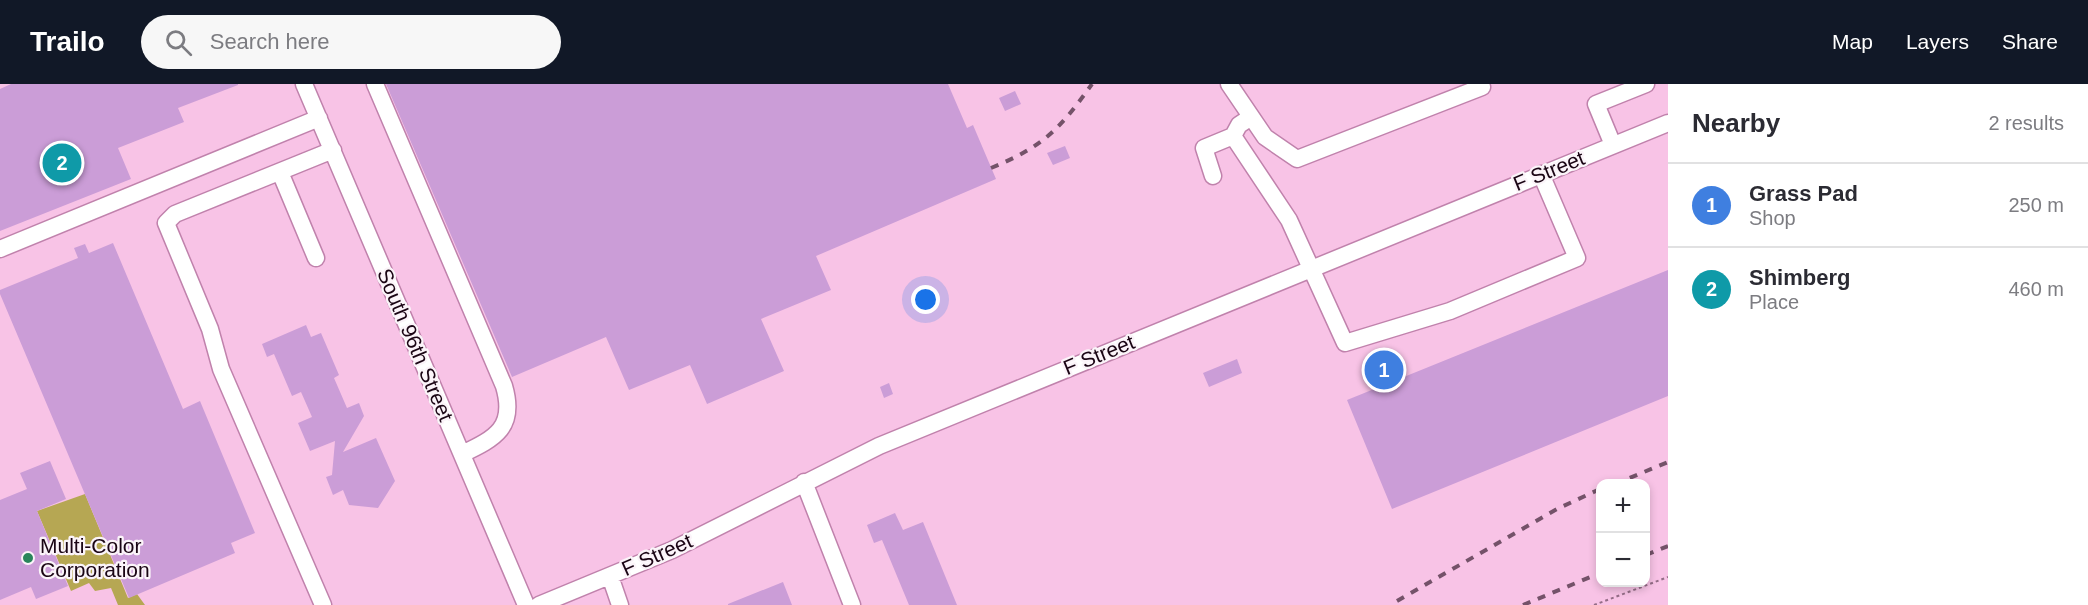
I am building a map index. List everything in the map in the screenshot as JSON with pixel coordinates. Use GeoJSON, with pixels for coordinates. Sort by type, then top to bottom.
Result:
{"type":"FeatureCollection","features":[{"type":"Feature","properties":{"kind":"street","name":"South 96th Street"},"geometry":{"type":"LineString","coordinates":[[304,84],[526,605]]}},
{"type":"Feature","properties":{"kind":"street"},"geometry":{"type":"LineString","coordinates":[[375,84],[504,387],[510,406],[505,424],[484,444],[462,454]]}},
{"type":"Feature","properties":{"kind":"street"},"geometry":{"type":"LineString","coordinates":[[1229,84],[1265,137],[1297,159],[1482,87],[1481,84]]}},
{"type":"Feature","properties":{"kind":"street"},"geometry":{"type":"LineString","coordinates":[[1613,145],[1596,104],[1646,84]]}},
{"type":"Feature","properties":{"kind":"street"},"geometry":{"type":"LineString","coordinates":[[1213,176],[1204,148],[1233,136],[1239,124],[1251,117]]}},
{"type":"Feature","properties":{"kind":"street"},"geometry":{"type":"LineString","coordinates":[[0,249],[319,118]]}},
{"type":"Feature","properties":{"kind":"street","name":"F Street"},"geometry":{"type":"LineString","coordinates":[[539,605],[716,529],[804,482],[960,412],[1668,123]]}},
{"type":"Feature","properties":{"kind":"street"},"geometry":{"type":"LineString","coordinates":[[1233,136],[1289,220],[1309,269],[1345,343],[1450,311],[1577,258],[1541,174]]}},
{"type":"Feature","properties":{"kind":"street"},"geometry":{"type":"LineString","coordinates":[[323,605],[221,369],[210,329],[166,223],[175,214],[333,150]]}},
{"type":"Feature","properties":{"kind":"street"},"geometry":{"type":"LineString","coordinates":[[280,172],[316,258]]}},
{"type":"Feature","properties":{"kind":"street"},"geometry":{"type":"LineString","coordinates":[[804,482],[852,605]]}},
{"type":"Feature","properties":{"kind":"street"},"geometry":{"type":"LineString","coordinates":[[610,576],[620,605]]}},
{"type":"Feature","properties":{"kind":"path"},"geometry":{"type":"LineString","coordinates":[[1594,605],[1668,577]]}},
{"type":"Feature","properties":{"kind":"shaded area"},"geometry":{"type":"Polygon","coordinates":[[[85,494],[128,598],[137,594],[145,605],[118,605],[111,588],[95,591],[89,583],[71,591],[37,511],[85,494]]]}},
{"type":"Feature","properties":{"kind":"building"},"geometry":{"type":"Polygon","coordinates":[[[11,84],[238,85],[178,108],[184,122],[118,148],[131,179],[0,231],[0,89],[11,84]]]}},
{"type":"Feature","properties":{"kind":"building"},"geometry":{"type":"Polygon","coordinates":[[[386,84],[948,84],[967,128],[973,125],[996,179],[816,256],[831,290],[761,319],[784,371],[707,404],[690,365],[629,390],[606,337],[512,377],[386,84]]]}},
{"type":"Feature","properties":{"kind":"building"},"geometry":{"type":"Polygon","coordinates":[[[1015,91],[1021,104],[1005,111],[999,98],[1015,91]]]}},
{"type":"Feature","properties":{"kind":"building"},"geometry":{"type":"Polygon","coordinates":[[[1065,146],[1070,158],[1053,165],[1047,153],[1065,146]]]}},
{"type":"Feature","properties":{"kind":"building"},"geometry":{"type":"Polygon","coordinates":[[[113,243],[183,409],[200,401],[255,533],[231,543],[235,553],[129,598],[0,294],[0,290],[78,258],[74,248],[85,244],[89,253],[113,243]]]}},
{"type":"Feature","properties":{"kind":"building"},"geometry":{"type":"Polygon","coordinates":[[[1668,270],[1668,396],[1392,509],[1347,400],[1668,270]]]}},
{"type":"Feature","properties":{"kind":"building"},"geometry":{"type":"Polygon","coordinates":[[[306,325],[311,337],[321,333],[339,375],[334,378],[347,408],[359,403],[364,416],[343,452],[376,438],[395,481],[378,508],[349,505],[343,490],[333,495],[326,477],[332,475],[335,441],[310,451],[298,423],[312,417],[301,392],[292,396],[274,354],[267,357],[262,344],[306,325]]]}},
{"type":"Feature","properties":{"kind":"building"},"geometry":{"type":"Polygon","coordinates":[[[1237,359],[1242,373],[1209,387],[1203,373],[1237,359]]]}},
{"type":"Feature","properties":{"kind":"building"},"geometry":{"type":"Polygon","coordinates":[[[889,383],[893,394],[884,398],[880,387],[889,383]]]}},
{"type":"Feature","properties":{"kind":"building","name":"Multi-Color Corporation"},"geometry":{"type":"Polygon","coordinates":[[[50,461],[66,499],[37,511],[68,586],[36,599],[31,587],[0,600],[0,500],[27,489],[20,473],[50,461]]]}},
{"type":"Feature","properties":{"kind":"building"},"geometry":{"type":"Polygon","coordinates":[[[895,513],[903,530],[923,522],[957,605],[909,605],[882,540],[874,543],[867,525],[895,513]]]}},
{"type":"Feature","properties":{"kind":"building"},"geometry":{"type":"Polygon","coordinates":[[[783,582],[792,605],[728,605],[728,604],[783,582]]]}},
{"type":"Feature","properties":{"kind":"railway"},"geometry":{"type":"LineString","coordinates":[[991,168],[1024,152],[1049,135],[1060,125],[1092,84]]}},
{"type":"Feature","properties":{"kind":"railway"},"geometry":{"type":"LineString","coordinates":[[1627,479],[1668,462]]}},
{"type":"Feature","properties":{"kind":"railway"},"geometry":{"type":"LineString","coordinates":[[1397,601],[1557,509],[1596,491]]}},
{"type":"Feature","properties":{"kind":"railway"},"geometry":{"type":"LineString","coordinates":[[1650,553],[1668,546]]}},
{"type":"Feature","properties":{"kind":"railway"},"geometry":{"type":"LineString","coordinates":[[1523,605],[1596,575]]}},
{"type":"Feature","properties":{"kind":"place","name":"Shimberg"},"geometry":{"type":"Point","coordinates":[62,163]}},
{"type":"Feature","properties":{"kind":"place","name":"Grass Pad"},"geometry":{"type":"Point","coordinates":[1384,370]}},
{"type":"Feature","properties":{"kind":"place","name":"Multi-Color Corporation"},"geometry":{"type":"Point","coordinates":[28,558]}}]}
